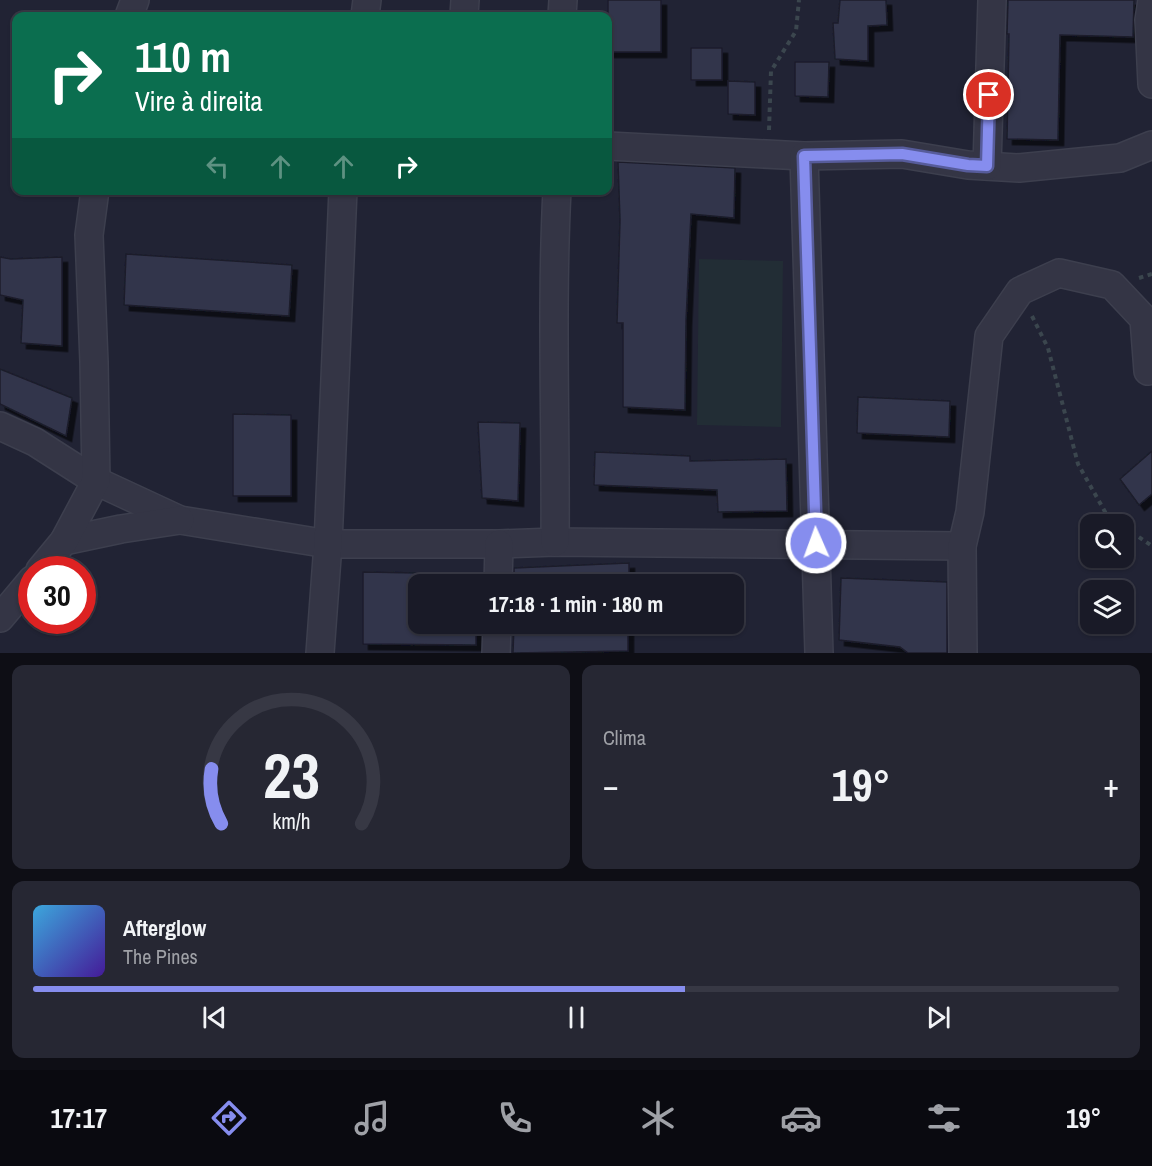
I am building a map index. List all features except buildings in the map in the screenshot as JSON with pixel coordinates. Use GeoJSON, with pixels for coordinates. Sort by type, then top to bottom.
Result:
{"type":"FeatureCollection","features":[{"type":"Feature","properties":{"kind":"street"},"geometry":{"type":"LineString","coordinates":[[987,166],[992,0]]}},
{"type":"Feature","properties":{"kind":"street"},"geometry":{"type":"LineString","coordinates":[[1152,0],[1149,20],[1152,84]]}},
{"type":"Feature","properties":{"kind":"street"},"geometry":{"type":"LineString","coordinates":[[612,146],[804,156],[902,154],[968,165],[1019,168],[1120,158],[1152,145]]}},
{"type":"Feature","properties":{"kind":"street"},"geometry":{"type":"LineString","coordinates":[[804,156],[819,653]]}},
{"type":"Feature","properties":{"kind":"street"},"geometry":{"type":"LineString","coordinates":[[52,556],[64,541],[96,481],[89,235],[94,195]]}},
{"type":"Feature","properties":{"kind":"street"},"geometry":{"type":"LineString","coordinates":[[320,653],[328,544],[343,195]]}},
{"type":"Feature","properties":{"kind":"street"},"geometry":{"type":"LineString","coordinates":[[555,542],[553,254],[557,195]]}},
{"type":"Feature","properties":{"kind":"street"},"geometry":{"type":"LineString","coordinates":[[963,653],[962,546],[970,512],[989,336],[1020,291],[1059,273],[1112,285],[1144,319],[1148,371]]}},
{"type":"Feature","properties":{"kind":"street"},"geometry":{"type":"LineString","coordinates":[[0,426],[35,442],[96,481],[180,520],[328,544],[555,542],[962,546]]}},
{"type":"Feature","properties":{"kind":"street"},"geometry":{"type":"LineString","coordinates":[[64,541],[180,520]]}},
{"type":"Feature","properties":{"kind":"street"},"geometry":{"type":"LineString","coordinates":[[498,574],[499,544]]}},
{"type":"Feature","properties":{"kind":"street"},"geometry":{"type":"LineString","coordinates":[[0,618],[18,597]]}},
{"type":"Feature","properties":{"kind":"street"},"geometry":{"type":"LineString","coordinates":[[496,653],[497,634]]}},
{"type":"Feature","properties":{"kind":"path"},"geometry":{"type":"LineString","coordinates":[[769,154],[771,71],[796,31],[799,0]]}},
{"type":"Feature","properties":{"kind":"path"},"geometry":{"type":"LineString","coordinates":[[1020,291],[1048,348],[1078,464],[1106,514]]}},
{"type":"Feature","properties":{"kind":"path"},"geometry":{"type":"LineString","coordinates":[[1134,534],[1152,546]]}},
{"type":"Feature","properties":{"kind":"shaded area"},"geometry":{"type":"Polygon","coordinates":[[[699,259],[783,261],[781,427],[697,425],[699,259]]]}},
{"type":"Feature","properties":{"kind":"route"},"geometry":{"type":"LineString","coordinates":[[816,543],[804,156],[902,154],[987,166],[989,95]]}}]}
